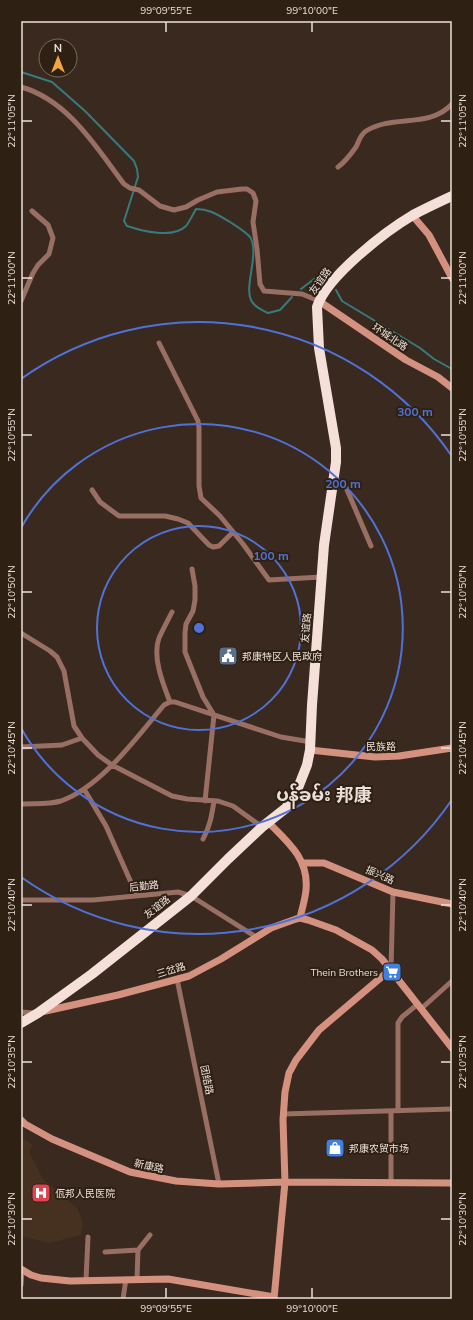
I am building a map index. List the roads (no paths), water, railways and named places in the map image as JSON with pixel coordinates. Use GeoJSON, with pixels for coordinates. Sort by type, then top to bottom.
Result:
{"type":"FeatureCollection","features":[{"type":"Feature","properties":{"kind":"highway","name":"友谊路"},"geometry":{"type":"LineString","coordinates":[[21,1023],[38,1013],[92,974],[191,896],[228,859],[286,808],[296,793],[307,764],[311,746],[312,705],[320,611],[321,577],[336,448],[319,348],[317,307],[319,301],[329,286],[343,270],[371,245],[412,215],[452,196]]}},
{"type":"Feature","properties":{"kind":"main road"},"geometry":{"type":"LineString","coordinates":[[412,215],[429,235],[452,278]]}},
{"type":"Feature","properties":{"kind":"main road","name":"环城北路"},"geometry":{"type":"LineString","coordinates":[[319,301],[406,360],[438,377],[452,388]]}},
{"type":"Feature","properties":{"kind":"main road","name":"民族路"},"geometry":{"type":"LineString","coordinates":[[311,746],[376,757],[399,756],[452,748]]}},
{"type":"Feature","properties":{"kind":"main road"},"geometry":{"type":"LineString","coordinates":[[265,825],[292,846],[303,863],[306,876],[306,892],[300,918],[336,930],[372,950],[382,959],[452,1048]]}},
{"type":"Feature","properties":{"kind":"main road","name":"振兴路"},"geometry":{"type":"LineString","coordinates":[[303,863],[324,863],[392,892],[452,904]]}},
{"type":"Feature","properties":{"kind":"main road","name":"三岔路"},"geometry":{"type":"LineString","coordinates":[[38,1013],[118,995],[177,979],[201,970],[271,928],[300,918]]}},
{"type":"Feature","properties":{"kind":"main road"},"geometry":{"type":"LineString","coordinates":[[21,1270],[30,1275],[41,1278],[70,1281],[126,1279],[183,1280],[274,1298],[284,1182],[283,1114],[285,1092],[289,1073],[309,1041],[319,1030],[390,969]]}},
{"type":"Feature","properties":{"kind":"main road","name":"新康路"},"geometry":{"type":"LineString","coordinates":[[21,1120],[25,1124],[52,1138],[130,1172],[176,1181],[219,1184],[284,1182],[392,1182],[452,1184]]}},
{"type":"Feature","properties":{"kind":"street"},"geometry":{"type":"LineString","coordinates":[[21,87],[43,95],[54,102],[83,131],[124,184],[130,188],[138,190],[160,206],[174,210],[186,207],[217,192],[247,189],[253,193],[256,201],[253,222],[260,284],[264,291],[302,294],[319,301]]}},
{"type":"Feature","properties":{"kind":"street"},"geometry":{"type":"LineString","coordinates":[[338,167],[349,156],[364,132],[375,127],[394,122],[416,121],[429,118],[443,111],[452,104]]}},
{"type":"Feature","properties":{"kind":"street"},"geometry":{"type":"LineString","coordinates":[[21,302],[36,269],[48,254],[53,238],[48,225],[32,211]]}},
{"type":"Feature","properties":{"kind":"street"},"geometry":{"type":"LineString","coordinates":[[159,344],[198,421],[199,486],[201,498],[233,532],[269,580],[321,577]]}},
{"type":"Feature","properties":{"kind":"street"},"geometry":{"type":"LineString","coordinates":[[333,480],[345,485],[371,546]]}},
{"type":"Feature","properties":{"kind":"street"},"geometry":{"type":"LineString","coordinates":[[92,490],[100,502],[119,516],[165,516],[178,519],[188,523],[209,545],[213,547],[219,546],[233,532]]}},
{"type":"Feature","properties":{"kind":"street"},"geometry":{"type":"LineString","coordinates":[[192,569],[196,586],[196,600],[193,611],[186,624],[185,652],[203,697],[214,714],[205,801]]}},
{"type":"Feature","properties":{"kind":"street"},"geometry":{"type":"LineString","coordinates":[[170,702],[162,682],[157,661],[159,639],[172,612]]}},
{"type":"Feature","properties":{"kind":"street"},"geometry":{"type":"LineString","coordinates":[[21,633],[57,657],[64,671],[74,726],[82,738],[98,755],[112,765],[172,796],[187,799],[214,801],[233,806],[265,825]]}},
{"type":"Feature","properties":{"kind":"street"},"geometry":{"type":"LineString","coordinates":[[21,804],[55,802],[84,790],[112,765],[164,705],[170,702],[175,702],[214,714],[233,722],[311,746]]}},
{"type":"Feature","properties":{"kind":"street"},"geometry":{"type":"LineString","coordinates":[[21,747],[62,745],[82,738]]}},
{"type":"Feature","properties":{"kind":"street"},"geometry":{"type":"LineString","coordinates":[[84,790],[106,826],[138,896]]}},
{"type":"Feature","properties":{"kind":"street"},"geometry":{"type":"LineString","coordinates":[[202,839],[207,832],[211,820],[214,801]]}},
{"type":"Feature","properties":{"kind":"street","name":"后勤路"},"geometry":{"type":"LineString","coordinates":[[21,900],[93,900],[178,892],[191,896],[256,937]]}},
{"type":"Feature","properties":{"kind":"street"},"geometry":{"type":"LineString","coordinates":[[390,969],[392,892]]}},
{"type":"Feature","properties":{"kind":"street","name":"团结路"},"geometry":{"type":"LineString","coordinates":[[177,979],[219,1184]]}},
{"type":"Feature","properties":{"kind":"street"},"geometry":{"type":"LineString","coordinates":[[398,1111],[398,1023],[402,1017],[420,1006],[452,981]]}},
{"type":"Feature","properties":{"kind":"street"},"geometry":{"type":"LineString","coordinates":[[21,1012],[38,1013]]}},
{"type":"Feature","properties":{"kind":"street"},"geometry":{"type":"LineString","coordinates":[[283,1114],[452,1109]]}},
{"type":"Feature","properties":{"kind":"street"},"geometry":{"type":"LineString","coordinates":[[391,1111],[392,1182]]}},
{"type":"Feature","properties":{"kind":"street"},"geometry":{"type":"LineString","coordinates":[[138,1279],[138,1250],[150,1235]]}},
{"type":"Feature","properties":{"kind":"street"},"geometry":{"type":"LineString","coordinates":[[86,1280],[88,1237]]}},
{"type":"Feature","properties":{"kind":"street"},"geometry":{"type":"LineString","coordinates":[[105,1252],[138,1250]]}},
{"type":"Feature","properties":{"kind":"street"},"geometry":{"type":"LineString","coordinates":[[21,1270],[21,1285]]}},
{"type":"Feature","properties":{"kind":"street"},"geometry":{"type":"LineString","coordinates":[[123,1299],[126,1279]]}},
{"type":"Feature","properties":{"kind":"waterway"},"geometry":{"type":"LineString","coordinates":[[21,72],[52,82],[85,111],[134,161],[138,177],[124,221],[127,226],[149,232],[173,232],[186,226],[196,209],[214,213],[246,233],[253,243],[253,260],[249,294],[254,305],[268,313],[280,310],[292,297]]}},
{"type":"Feature","properties":{"kind":"waterway"},"geometry":{"type":"LineString","coordinates":[[301,289],[314,279],[318,278]]}},
{"type":"Feature","properties":{"kind":"waterway"},"geometry":{"type":"LineString","coordinates":[[336,290],[342,301],[452,369]]}},
{"type":"Feature","properties":{"kind":"place","name":"邦康特区人民政府"},"geometry":{"type":"Point","coordinates":[228,656]}},
{"type":"Feature","properties":{"kind":"place","name":"Thein Brothers"},"geometry":{"type":"Point","coordinates":[392,972]}},
{"type":"Feature","properties":{"kind":"place","name":"邦康农贸市场"},"geometry":{"type":"Point","coordinates":[335,1148]}},
{"type":"Feature","properties":{"kind":"place","name":"佤邦人民医院"},"geometry":{"type":"Point","coordinates":[41,1193]}},
{"type":"Feature","properties":{"kind":"district","name":"ပန်ခမ်း 邦康"},"geometry":{"type":"Point","coordinates":[324,794]}}]}
